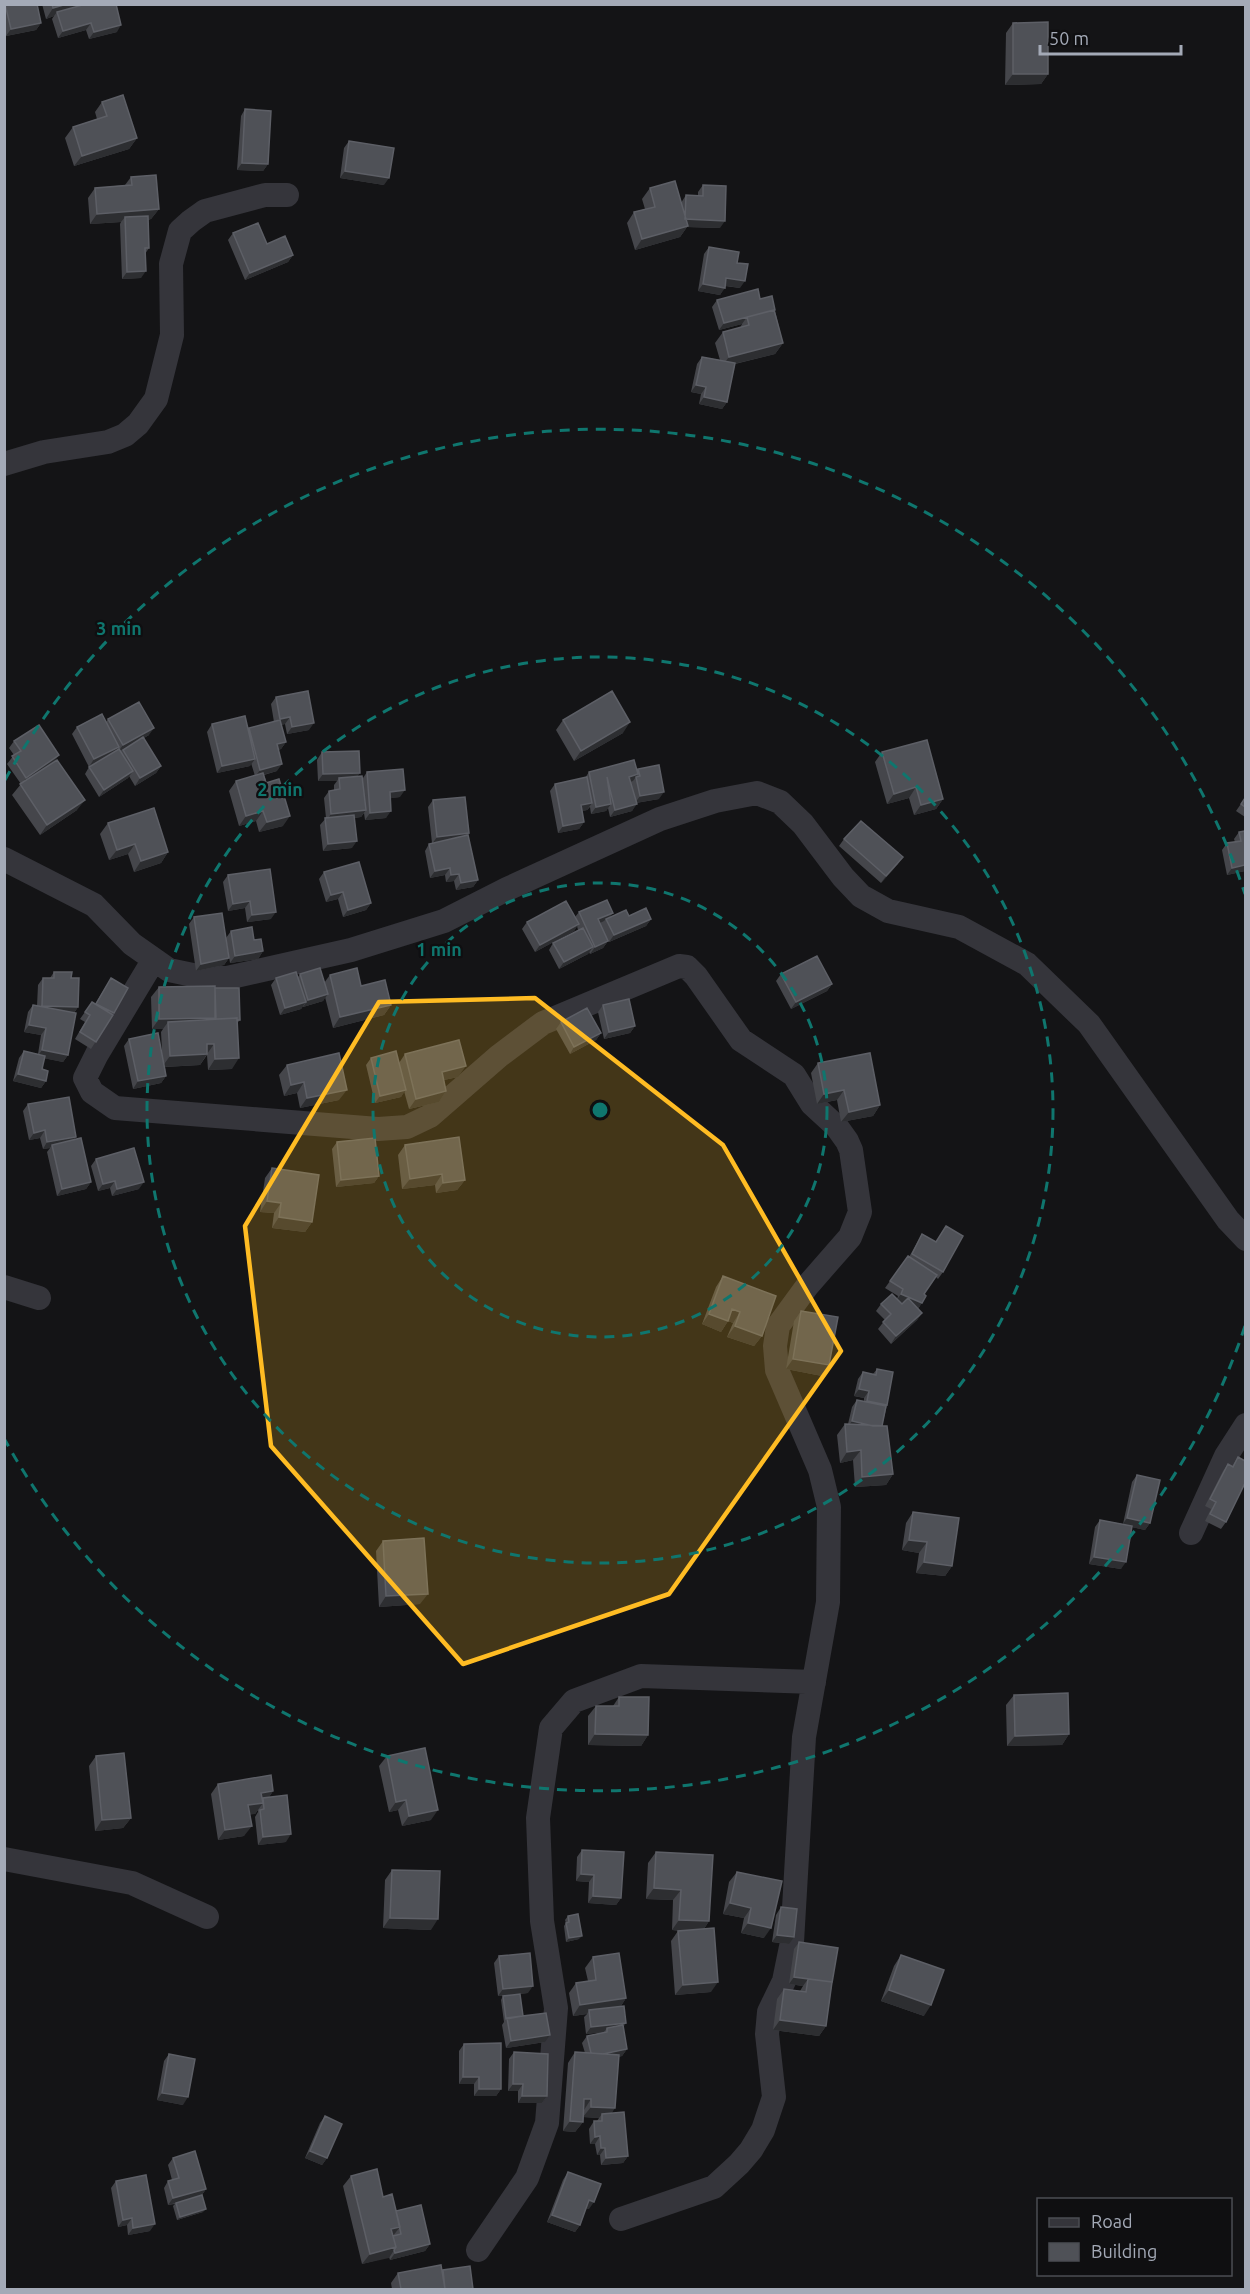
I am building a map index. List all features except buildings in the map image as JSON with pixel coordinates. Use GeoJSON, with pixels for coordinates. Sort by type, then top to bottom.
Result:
{"type":"FeatureCollection","features":[{"type":"Feature","properties":{"kind":"street"},"geometry":{"type":"LineString","coordinates":[[4,465],[44,452],[108,442],[125,435],[138,424],[156,399],[172,335],[171,264],[180,231],[205,211],[265,195],[287,195]]}},
{"type":"Feature","properties":{"kind":"street"},"geometry":{"type":"LineString","coordinates":[[4,859],[94,905],[132,944],[153,961],[169,970],[207,978],[227,978],[351,950],[444,921],[660,819],[715,801],[757,793],[780,802],[804,824],[843,877],[861,896],[888,911],[959,927],[1027,964],[1089,1024],[1228,1220],[1245,1239]]}},
{"type":"Feature","properties":{"kind":"street"},"geometry":{"type":"LineString","coordinates":[[153,961],[85,1078],[92,1092],[115,1108],[378,1129],[407,1127],[430,1116],[499,1056],[543,1023],[679,966],[687,968],[696,976],[741,1040],[794,1075],[812,1104],[837,1127],[852,1150],[860,1212],[850,1237],[808,1285],[778,1326],[775,1346],[777,1370],[820,1470],[829,1506],[828,1602],[804,1737],[792,1942],[784,1981],[769,2012],[767,2034],[774,2097],[763,2130],[739,2164],[714,2187],[621,2220]]}},
{"type":"Feature","properties":{"kind":"street"},"geometry":{"type":"LineString","coordinates":[[4,1287],[39,1298]]}},
{"type":"Feature","properties":{"kind":"street"},"geometry":{"type":"LineString","coordinates":[[1191,1533],[1226,1456],[1245,1425]]}},
{"type":"Feature","properties":{"kind":"street"},"geometry":{"type":"LineString","coordinates":[[478,2250],[527,2178],[547,2123],[556,2008],[542,1921],[538,1818],[551,1728],[574,1701],[641,1676],[814,1682]]}},
{"type":"Feature","properties":{"kind":"street"},"geometry":{"type":"LineString","coordinates":[[4,1859],[132,1883],[207,1917]]}},
{"type":"Feature","properties":{"kind":"highlighted area"},"geometry":{"type":"Polygon","coordinates":[[[535,998],[723,1145],[841,1351],[669,1594],[463,1664],[271,1446],[245,1226],[379,1002],[535,998]]]}}]}
